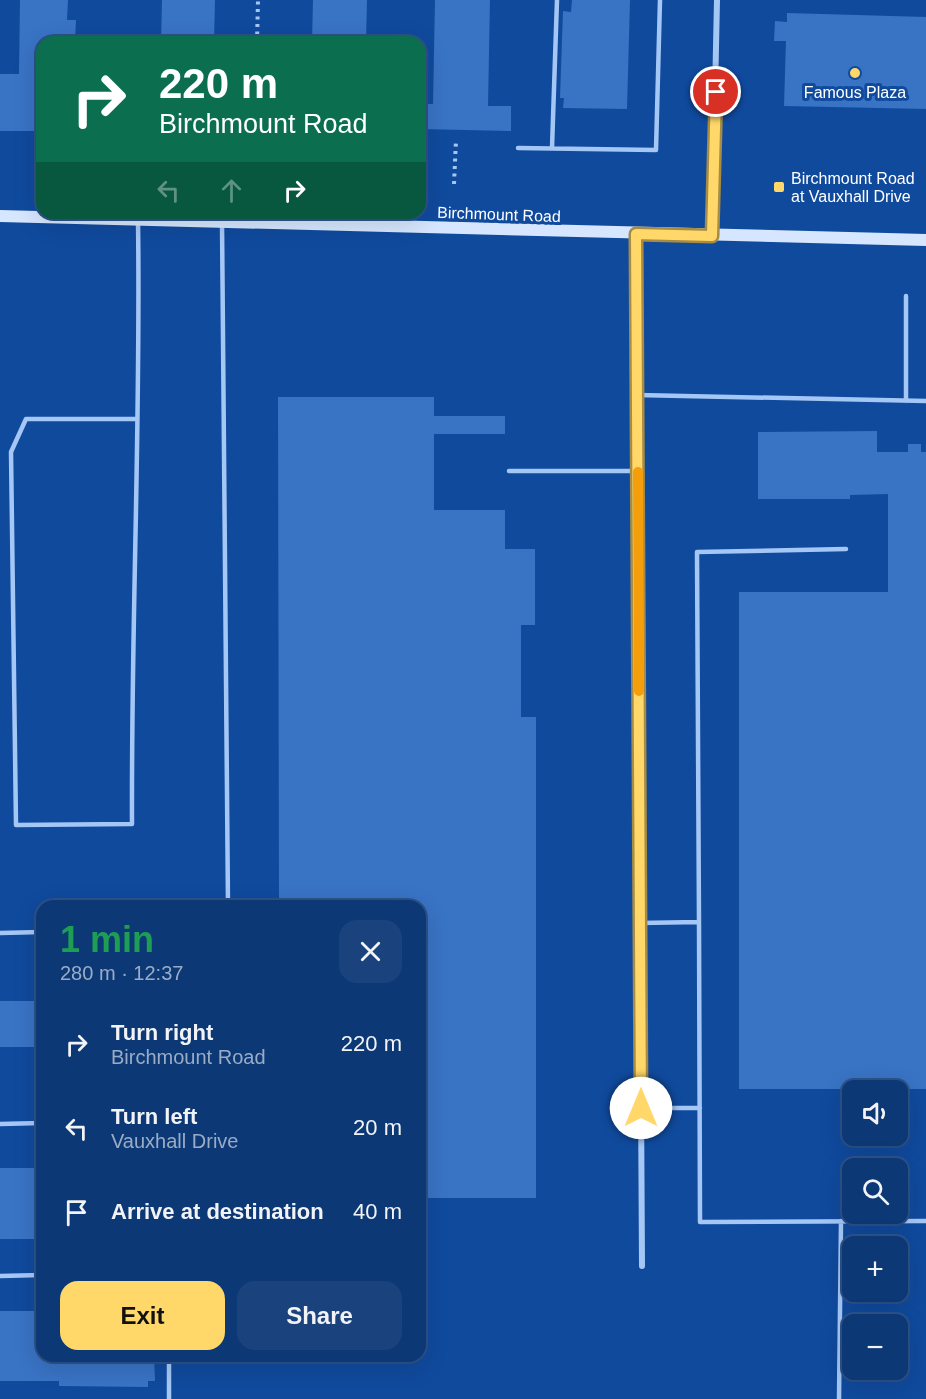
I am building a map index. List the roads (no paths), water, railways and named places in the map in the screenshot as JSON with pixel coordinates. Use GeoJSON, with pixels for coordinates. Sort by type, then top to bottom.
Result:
{"type":"FeatureCollection","features":[{"type":"Feature","properties":{"kind":"main road","name":"Birchmount Road"},"geometry":{"type":"LineString","coordinates":[[0,216],[36,217]]}},
{"type":"Feature","properties":{"kind":"main road","name":"Birchmount Road"},"geometry":{"type":"LineString","coordinates":[[138,219],[926,240]]}},
{"type":"Feature","properties":{"kind":"street"},"geometry":{"type":"LineString","coordinates":[[712,236],[717,0]]}},
{"type":"Feature","properties":{"kind":"street"},"geometry":{"type":"LineString","coordinates":[[636,234],[642,1266]]}},
{"type":"Feature","properties":{"kind":"lane"},"geometry":{"type":"LineString","coordinates":[[552,148],[557,0]]}},
{"type":"Feature","properties":{"kind":"lane"},"geometry":{"type":"LineString","coordinates":[[518,148],[656,150],[660,0]]}},
{"type":"Feature","properties":{"kind":"lane"},"geometry":{"type":"LineString","coordinates":[[137,419],[26,419],[11,452],[16,825],[132,824],[137,419],[138,219]]}},
{"type":"Feature","properties":{"kind":"lane"},"geometry":{"type":"LineString","coordinates":[[222,220],[228,900]]}},
{"type":"Feature","properties":{"kind":"lane"},"geometry":{"type":"LineString","coordinates":[[906,297],[906,401]]}},
{"type":"Feature","properties":{"kind":"lane"},"geometry":{"type":"LineString","coordinates":[[637,395],[926,401]]}},
{"type":"Feature","properties":{"kind":"lane"},"geometry":{"type":"LineString","coordinates":[[509,471],[638,471]]}},
{"type":"Feature","properties":{"kind":"lane"},"geometry":{"type":"LineString","coordinates":[[846,549],[696,552],[700,1222],[926,1221]]}},
{"type":"Feature","properties":{"kind":"lane"},"geometry":{"type":"LineString","coordinates":[[640,923],[699,922]]}},
{"type":"Feature","properties":{"kind":"lane"},"geometry":{"type":"LineString","coordinates":[[0,933],[36,932]]}},
{"type":"Feature","properties":{"kind":"lane"},"geometry":{"type":"LineString","coordinates":[[641,1108],[700,1108]]}},
{"type":"Feature","properties":{"kind":"lane"},"geometry":{"type":"LineString","coordinates":[[0,1124],[36,1123]]}},
{"type":"Feature","properties":{"kind":"lane"},"geometry":{"type":"LineString","coordinates":[[839,1399],[841,1221]]}},
{"type":"Feature","properties":{"kind":"lane"},"geometry":{"type":"LineString","coordinates":[[0,1276],[36,1275]]}},
{"type":"Feature","properties":{"kind":"lane"},"geometry":{"type":"LineString","coordinates":[[169,1362],[169,1399]]}},
{"type":"Feature","properties":{"kind":"place","name":"Famous Plaza"},"geometry":{"type":"Point","coordinates":[855,73]}},
{"type":"Feature","properties":{"kind":"place","name":"Birchmount Road at Vauxhall Drive"},"geometry":{"type":"Point","coordinates":[779,187]}}]}
